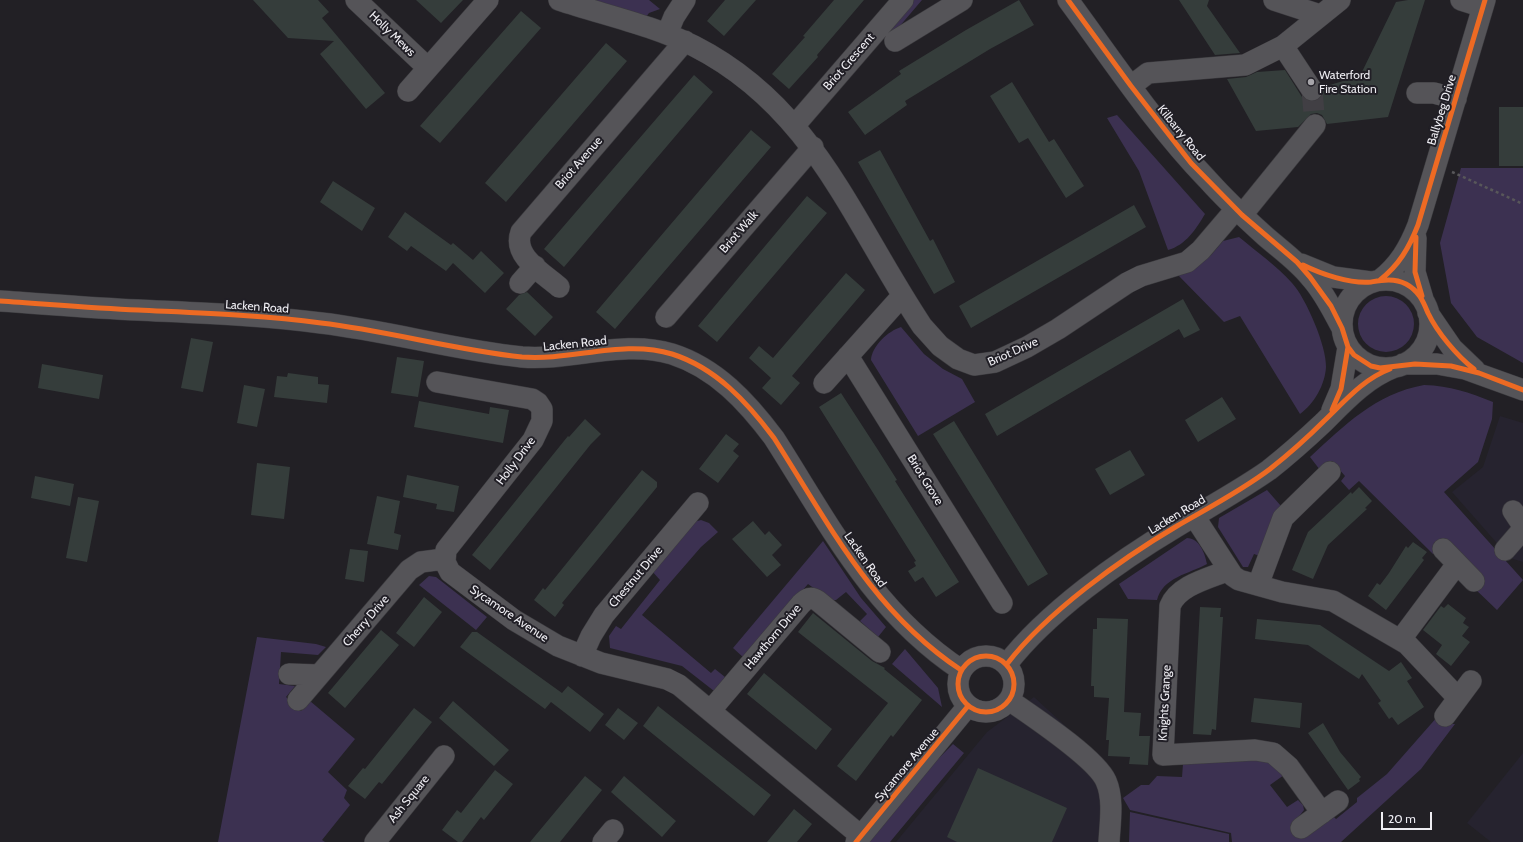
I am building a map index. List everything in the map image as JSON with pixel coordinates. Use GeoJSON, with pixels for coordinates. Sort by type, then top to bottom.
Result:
{"type":"FeatureCollection","features":[{"type":"Feature","properties":{"kind":"street","name":"Holly Mews"},"geometry":{"type":"LineString","coordinates":[[356,0],[428,68]]}},
{"type":"Feature","properties":{"kind":"street"},"geometry":{"type":"LineString","coordinates":[[408,91],[488,0]]}},
{"type":"Feature","properties":{"kind":"street","name":"Briot Drive"},"geometry":{"type":"LineString","coordinates":[[559,0],[676,38],[716,58],[740,75],[769,99],[795,125],[813,147],[846,199],[902,296],[922,326],[940,346],[966,363],[974,365],[987,364],[1042,339],[1127,283],[1141,276],[1187,262],[1202,250],[1239,212],[1315,125]]}},
{"type":"Feature","properties":{"kind":"street"},"geometry":{"type":"LineString","coordinates":[[676,38],[674,17],[686,0]]}},
{"type":"Feature","properties":{"kind":"street","name":"Briot Crescent"},"geometry":{"type":"LineString","coordinates":[[795,125],[902,0]]}},
{"type":"Feature","properties":{"kind":"street","name":"Briot Crescent"},"geometry":{"type":"LineString","coordinates":[[895,41],[962,0]]}},
{"type":"Feature","properties":{"kind":"street","name":"Kilbarry Road"},"geometry":{"type":"LineString","coordinates":[[1068,0],[1131,86],[1192,163],[1239,212],[1297,262],[1322,292],[1345,338]]}},
{"type":"Feature","properties":{"kind":"street"},"geometry":{"type":"LineString","coordinates":[[1274,0],[1320,15]]}},
{"type":"Feature","properties":{"kind":"street"},"geometry":{"type":"LineString","coordinates":[[1131,86],[1148,73],[1245,65],[1283,46],[1340,0]]}},
{"type":"Feature","properties":{"kind":"street"},"geometry":{"type":"LineString","coordinates":[[1461,0],[1484,4]]}},
{"type":"Feature","properties":{"kind":"street","name":"Ballybeg Drive"},"geometry":{"type":"LineString","coordinates":[[1418,225],[1484,4]]}},
{"type":"Feature","properties":{"kind":"street","name":"Briot Avenue"},"geometry":{"type":"LineString","coordinates":[[558,286],[523,254],[519,246],[520,236],[524,228],[676,38]]}},
{"type":"Feature","properties":{"kind":"street"},"geometry":{"type":"LineString","coordinates":[[1283,46],[1312,90]]}},
{"type":"Feature","properties":{"kind":"street"},"geometry":{"type":"LineString","coordinates":[[1417,93],[1434,93],[1456,99]]}},
{"type":"Feature","properties":{"kind":"street","name":"Briot Walk"},"geometry":{"type":"LineString","coordinates":[[666,317],[813,147]]}},
{"type":"Feature","properties":{"kind":"street"},"geometry":{"type":"LineString","coordinates":[[1418,225],[1413,239],[1399,262],[1375,281],[1357,290],[1349,298],[1343,312],[1345,338],[1362,361],[1371,366],[1380,368],[1444,365],[1479,373],[1523,390]]}},
{"type":"Feature","properties":{"kind":"street"},"geometry":{"type":"LineString","coordinates":[[1399,366],[1417,355],[1424,347],[1430,327],[1426,307],[1415,272],[1414,256],[1418,225]]}},
{"type":"Feature","properties":{"kind":"street","name":"Kilbarry Road"},"geometry":{"type":"LineString","coordinates":[[1297,262],[1333,277],[1375,281]]}},
{"type":"Feature","properties":{"kind":"street"},"geometry":{"type":"LineString","coordinates":[[520,283],[535,266]]}},
{"type":"Feature","properties":{"kind":"street"},"geometry":{"type":"LineString","coordinates":[[1375,281],[1391,280],[1406,284],[1419,294],[1452,348],[1479,373]]}},
{"type":"Feature","properties":{"kind":"street"},"geometry":{"type":"LineString","coordinates":[[824,383],[902,296]]}},
{"type":"Feature","properties":{"kind":"street","name":"Lacken Road"},"geometry":{"type":"LineString","coordinates":[[0,301],[281,318],[324,323],[521,356],[557,358],[628,348],[658,350],[687,360],[720,379],[757,415],[774,438],[864,580],[907,628],[936,653],[961,670]]}},
{"type":"Feature","properties":{"kind":"street","name":"Lacken Road"},"geometry":{"type":"LineString","coordinates":[[1325,420],[1332,410],[1340,389],[1345,338]]}},
{"type":"Feature","properties":{"kind":"street","name":"Briot Grove"},"geometry":{"type":"LineString","coordinates":[[848,356],[1002,603]]}},
{"type":"Feature","properties":{"kind":"street","name":"Lacken Road"},"geometry":{"type":"LineString","coordinates":[[1007,664],[1035,632],[1084,591],[1147,545],[1268,470],[1293,450],[1368,381],[1399,366]]}},
{"type":"Feature","properties":{"kind":"street","name":"Holly Drive"},"geometry":{"type":"LineString","coordinates":[[437,382],[532,399],[538,403],[542,413],[540,426],[533,440],[451,543],[446,550],[444,559]]}},
{"type":"Feature","properties":{"kind":"street"},"geometry":{"type":"LineString","coordinates":[[1258,585],[1283,518],[1330,472]]}},
{"type":"Feature","properties":{"kind":"street","name":"Chestnut Drive"},"geometry":{"type":"LineString","coordinates":[[582,656],[591,636],[604,615],[698,503]]}},
{"type":"Feature","properties":{"kind":"street"},"geometry":{"type":"LineString","coordinates":[[1194,516],[1229,570],[1239,580],[1282,592],[1333,600],[1379,628],[1401,639],[1458,698]]}},
{"type":"Feature","properties":{"kind":"street"},"geometry":{"type":"LineString","coordinates":[[1505,550],[1520,522]]}},
{"type":"Feature","properties":{"kind":"street"},"geometry":{"type":"LineString","coordinates":[[1443,549],[1474,581]]}},
{"type":"Feature","properties":{"kind":"street","name":"Sycamore Avenue"},"geometry":{"type":"LineString","coordinates":[[444,559],[447,569],[453,575],[514,620],[547,640],[582,656],[610,666],[672,681],[683,687],[859,839],[968,706]]}},
{"type":"Feature","properties":{"kind":"street","name":"Cherry Drive"},"geometry":{"type":"LineString","coordinates":[[298,700],[409,570],[421,562],[444,559]]}},
{"type":"Feature","properties":{"kind":"street"},"geometry":{"type":"LineString","coordinates":[[1401,639],[1458,564]]}},
{"type":"Feature","properties":{"kind":"street","name":"Knights Grange"},"geometry":{"type":"LineString","coordinates":[[1229,570],[1179,593],[1172,598],[1170,606],[1163,755],[1255,750],[1273,753],[1330,807],[1301,828]]}},
{"type":"Feature","properties":{"kind":"street","name":"Hawthorn Drive"},"geometry":{"type":"LineString","coordinates":[[711,710],[801,604],[807,599],[816,600],[880,652]]}},
{"type":"Feature","properties":{"kind":"street"},"geometry":{"type":"LineString","coordinates":[[982,655],[996,657],[1007,664],[1014,679],[1014,687],[1010,700],[1001,708],[993,712],[976,711],[968,706],[959,694],[957,686],[961,670],[970,660],[982,655]]}},
{"type":"Feature","properties":{"kind":"street"},"geometry":{"type":"LineString","coordinates":[[289,674],[319,675]]}},
{"type":"Feature","properties":{"kind":"street"},"geometry":{"type":"LineString","coordinates":[[1445,716],[1471,681]]}},
{"type":"Feature","properties":{"kind":"street"},"geometry":{"type":"LineString","coordinates":[[1010,700],[1099,769],[1106,780],[1109,792],[1109,842]]}},
{"type":"Feature","properties":{"kind":"street","name":"Ash Square"},"geometry":{"type":"LineString","coordinates":[[375,842],[444,756]]}},
{"type":"Feature","properties":{"kind":"path"},"geometry":{"type":"LineString","coordinates":[[1436,166],[1470,179],[1523,204]]}},
{"type":"Feature","properties":{"kind":"shaded area"},"geometry":{"type":"Polygon","coordinates":[[[591,0],[649,0],[660,9],[649,13],[646,17],[591,0]]]}},
{"type":"Feature","properties":{"kind":"shaded area"},"geometry":{"type":"Polygon","coordinates":[[[913,0],[922,0],[893,34],[888,32],[913,0]]]}},
{"type":"Feature","properties":{"kind":"shaded area"},"geometry":{"type":"Polygon","coordinates":[[[1117,115],[1205,214],[1190,236],[1174,248],[1168,250],[1139,171],[1107,118],[1117,115]]]}},
{"type":"Feature","properties":{"kind":"shaded area"},"geometry":{"type":"Polygon","coordinates":[[[1461,168],[1523,168],[1523,363],[1477,337],[1451,303],[1440,243],[1461,168]]]}},
{"type":"Feature","properties":{"kind":"shaded area"},"geometry":{"type":"Polygon","coordinates":[[[1239,237],[1292,283],[1298,290],[1315,323],[1325,358],[1325,374],[1318,394],[1310,405],[1300,414],[1240,316],[1224,322],[1177,274],[1210,256],[1223,241],[1239,237]]]}},
{"type":"Feature","properties":{"kind":"shaded area"},"geometry":{"type":"Polygon","coordinates":[[[1386,296],[1397,298],[1406,304],[1412,313],[1414,324],[1412,335],[1406,344],[1397,350],[1386,352],[1375,350],[1366,344],[1360,335],[1358,324],[1360,313],[1366,304],[1375,298],[1386,296]]]}},
{"type":"Feature","properties":{"kind":"shaded area"},"geometry":{"type":"Polygon","coordinates":[[[901,327],[924,354],[943,369],[962,379],[975,402],[918,436],[871,360],[874,350],[878,344],[891,332],[901,327]]]}},
{"type":"Feature","properties":{"kind":"shaded area"},"geometry":{"type":"Polygon","coordinates":[[[1424,385],[1459,390],[1493,402],[1492,419],[1478,462],[1444,492],[1523,580],[1497,610],[1473,587],[1447,541],[1433,554],[1359,481],[1349,490],[1341,481],[1345,476],[1332,461],[1320,470],[1310,457],[1362,412],[1376,403],[1406,389],[1424,385]]]}},
{"type":"Feature","properties":{"kind":"shaded area"},"geometry":{"type":"Polygon","coordinates":[[[1500,416],[1523,423],[1523,562],[1510,558],[1452,492],[1483,467],[1500,416]]]}},
{"type":"Feature","properties":{"kind":"shaded area"},"geometry":{"type":"Polygon","coordinates":[[[1267,490],[1281,506],[1260,556],[1254,554],[1248,567],[1243,567],[1218,527],[1219,518],[1267,490]]]}},
{"type":"Feature","properties":{"kind":"shaded area"},"geometry":{"type":"Polygon","coordinates":[[[701,520],[709,523],[718,532],[701,547],[642,615],[711,673],[715,669],[725,677],[714,691],[682,666],[610,648],[609,636],[616,626],[621,629],[660,580],[651,570],[694,522],[701,520]]]}},
{"type":"Feature","properties":{"kind":"shaded area"},"geometry":{"type":"Polygon","coordinates":[[[1187,538],[1198,543],[1205,555],[1207,564],[1171,581],[1160,592],[1157,600],[1128,599],[1119,584],[1187,538]]]}},
{"type":"Feature","properties":{"kind":"shaded area"},"geometry":{"type":"Polygon","coordinates":[[[823,541],[861,598],[886,627],[878,637],[860,621],[867,614],[846,592],[836,600],[830,600],[808,584],[744,658],[733,648],[823,541]]]}},
{"type":"Feature","properties":{"kind":"shaded area"},"geometry":{"type":"Polygon","coordinates":[[[429,576],[436,577],[487,617],[476,630],[419,585],[429,576]]]}},
{"type":"Feature","properties":{"kind":"shaded area"},"geometry":{"type":"Polygon","coordinates":[[[257,637],[316,644],[326,647],[318,655],[281,652],[279,684],[295,686],[286,697],[301,711],[310,701],[355,739],[328,772],[347,790],[344,798],[350,805],[322,840],[325,842],[218,842],[257,637]]]}},
{"type":"Feature","properties":{"kind":"shaded area"},"geometry":{"type":"Polygon","coordinates":[[[905,649],[938,688],[942,707],[892,664],[905,649]]]}},
{"type":"Feature","properties":{"kind":"shaded area"},"geometry":{"type":"Polygon","coordinates":[[[1034,697],[1099,757],[1117,842],[896,842],[987,732],[1034,697]]]}},
{"type":"Feature","properties":{"kind":"shaded area"},"geometry":{"type":"Polygon","coordinates":[[[1438,716],[1447,724],[1455,724],[1421,769],[1341,842],[1232,842],[1231,833],[1130,810],[1123,798],[1141,785],[1149,785],[1157,776],[1182,777],[1183,764],[1259,759],[1267,760],[1284,775],[1270,785],[1287,807],[1298,800],[1303,805],[1304,810],[1294,823],[1333,816],[1336,819],[1357,802],[1357,798],[1387,774],[1438,716]]]}},
{"type":"Feature","properties":{"kind":"shaded area"},"geometry":{"type":"Polygon","coordinates":[[[953,744],[964,753],[890,842],[868,842],[929,768],[953,744]]]}},
{"type":"Feature","properties":{"kind":"shaded area"},"geometry":{"type":"Polygon","coordinates":[[[1523,753],[1523,842],[1491,842],[1467,823],[1523,753]]]}},
{"type":"Feature","properties":{"kind":"shaded area"},"geometry":{"type":"Polygon","coordinates":[[[1130,812],[1229,834],[1229,842],[1129,842],[1130,812]]]}},
{"type":"Feature","properties":{"kind":"building"},"geometry":{"type":"Polygon","coordinates":[[[253,0],[318,0],[329,12],[322,18],[385,93],[366,109],[320,54],[334,41],[288,38],[253,0]]]}},
{"type":"Feature","properties":{"kind":"building"},"geometry":{"type":"Polygon","coordinates":[[[416,0],[463,0],[441,23],[416,0]]]}},
{"type":"Feature","properties":{"kind":"building"},"geometry":{"type":"Polygon","coordinates":[[[725,0],[756,0],[724,36],[707,21],[725,0]]]}},
{"type":"Feature","properties":{"kind":"building"},"geometry":{"type":"Polygon","coordinates":[[[834,0],[864,0],[817,55],[818,57],[789,89],[772,74],[805,37],[803,36],[834,0]]]}},
{"type":"Feature","properties":{"kind":"building"},"geometry":{"type":"Polygon","coordinates":[[[1019,0],[1034,25],[990,49],[905,101],[907,105],[865,135],[848,112],[901,74],[899,71],[1019,0]]]}},
{"type":"Feature","properties":{"kind":"building"},"geometry":{"type":"Polygon","coordinates":[[[1179,0],[1209,0],[1207,6],[1240,53],[1215,55],[1179,0]]]}},
{"type":"Feature","properties":{"kind":"building"},"geometry":{"type":"Polygon","coordinates":[[[1425,0],[1388,117],[1327,124],[1322,115],[1317,113],[1311,114],[1298,127],[1256,131],[1227,79],[1246,77],[1257,72],[1285,70],[1302,97],[1307,101],[1313,102],[1318,100],[1323,95],[1323,87],[1360,76],[1396,2],[1425,0]]]}},
{"type":"Feature","properties":{"kind":"building"},"geometry":{"type":"Polygon","coordinates":[[[521,11],[541,28],[440,143],[420,126],[521,11]]]}},
{"type":"Feature","properties":{"kind":"building"},"geometry":{"type":"Polygon","coordinates":[[[606,43],[627,61],[506,202],[485,183],[606,43]]]}},
{"type":"Feature","properties":{"kind":"building"},"geometry":{"type":"Polygon","coordinates":[[[694,75],[713,92],[564,267],[544,249],[694,75]]]}},
{"type":"Feature","properties":{"kind":"building"},"geometry":{"type":"Polygon","coordinates":[[[1012,82],[1049,142],[1054,139],[1084,186],[1066,198],[1028,138],[1019,143],[990,96],[1012,82]]]}},
{"type":"Feature","properties":{"kind":"building"},"geometry":{"type":"Polygon","coordinates":[[[1499,107],[1523,107],[1523,166],[1499,166],[1499,107]]]}},
{"type":"Feature","properties":{"kind":"building"},"geometry":{"type":"Polygon","coordinates":[[[751,130],[771,147],[615,329],[596,312],[751,130]]]}},
{"type":"Feature","properties":{"kind":"building"},"geometry":{"type":"Polygon","coordinates":[[[880,150],[930,241],[933,239],[955,282],[934,294],[858,162],[880,150]]]}},
{"type":"Feature","properties":{"kind":"building"},"geometry":{"type":"Polygon","coordinates":[[[333,181],[375,208],[362,231],[320,202],[333,181]]]}},
{"type":"Feature","properties":{"kind":"building"},"geometry":{"type":"Polygon","coordinates":[[[807,196],[827,213],[717,342],[698,326],[807,196]]]}},
{"type":"Feature","properties":{"kind":"building"},"geometry":{"type":"Polygon","coordinates":[[[1134,205],[1146,227],[971,328],[959,306],[1134,205]]]}},
{"type":"Feature","properties":{"kind":"building"},"geometry":{"type":"Polygon","coordinates":[[[405,212],[451,245],[453,243],[473,260],[481,251],[504,273],[485,293],[453,263],[446,271],[411,246],[407,251],[388,237],[405,212]]]}},
{"type":"Feature","properties":{"kind":"building"},"geometry":{"type":"Polygon","coordinates":[[[846,273],[865,290],[792,376],[800,383],[781,405],[762,388],[771,378],[749,358],[759,346],[773,358],[846,273]]]}},
{"type":"Feature","properties":{"kind":"building"},"geometry":{"type":"Polygon","coordinates":[[[527,292],[553,317],[535,336],[506,309],[519,295],[527,292]]]}},
{"type":"Feature","properties":{"kind":"building"},"geometry":{"type":"Polygon","coordinates":[[[1183,299],[1200,330],[1184,338],[1179,329],[997,436],[985,414],[1183,299]]]}},
{"type":"Feature","properties":{"kind":"building"},"geometry":{"type":"Polygon","coordinates":[[[191,338],[213,342],[203,392],[181,388],[191,338]]]}},
{"type":"Feature","properties":{"kind":"building"},"geometry":{"type":"Polygon","coordinates":[[[397,357],[424,361],[418,397],[391,393],[397,357]]]}},
{"type":"Feature","properties":{"kind":"building"},"geometry":{"type":"Polygon","coordinates":[[[42,364],[103,375],[99,399],[38,388],[42,364]]]}},
{"type":"Feature","properties":{"kind":"building"},"geometry":{"type":"Polygon","coordinates":[[[288,373],[318,377],[318,384],[329,385],[327,403],[274,397],[277,376],[287,377],[288,373]]]}},
{"type":"Feature","properties":{"kind":"building"},"geometry":{"type":"Polygon","coordinates":[[[244,385],[265,389],[257,427],[237,423],[244,385]]]}},
{"type":"Feature","properties":{"kind":"building"},"geometry":{"type":"Polygon","coordinates":[[[841,393],[897,480],[895,481],[959,582],[936,597],[923,577],[915,582],[908,571],[916,566],[914,562],[916,561],[819,407],[841,393]]]}},
{"type":"Feature","properties":{"kind":"building"},"geometry":{"type":"Polygon","coordinates":[[[1222,397],[1236,419],[1198,442],[1185,420],[1222,397]]]}},
{"type":"Feature","properties":{"kind":"building"},"geometry":{"type":"Polygon","coordinates":[[[419,401],[489,414],[490,407],[509,410],[503,443],[414,427],[419,401]]]}},
{"type":"Feature","properties":{"kind":"building"},"geometry":{"type":"Polygon","coordinates":[[[585,419],[601,434],[591,444],[490,570],[472,555],[568,436],[569,437],[585,419]]]}},
{"type":"Feature","properties":{"kind":"building"},"geometry":{"type":"Polygon","coordinates":[[[954,421],[1048,574],[1028,586],[933,434],[954,421]]]}},
{"type":"Feature","properties":{"kind":"building"},"geometry":{"type":"Polygon","coordinates":[[[726,434],[739,444],[733,451],[739,456],[718,483],[699,469],[726,434]]]}},
{"type":"Feature","properties":{"kind":"building"},"geometry":{"type":"Polygon","coordinates":[[[1130,450],[1145,475],[1110,495],[1095,469],[1130,450]]]}},
{"type":"Feature","properties":{"kind":"building"},"geometry":{"type":"Polygon","coordinates":[[[257,463],[290,467],[284,519],[251,515],[257,463]]]}},
{"type":"Feature","properties":{"kind":"building"},"geometry":{"type":"Polygon","coordinates":[[[642,470],[657,482],[657,487],[562,603],[564,605],[555,617],[534,600],[543,588],[545,590],[642,470]]]}},
{"type":"Feature","properties":{"kind":"building"},"geometry":{"type":"Polygon","coordinates":[[[407,475],[459,486],[454,512],[436,509],[437,504],[403,497],[407,475]]]}},
{"type":"Feature","properties":{"kind":"building"},"geometry":{"type":"Polygon","coordinates":[[[35,476],[74,484],[70,506],[31,498],[35,476]]]}},
{"type":"Feature","properties":{"kind":"building"},"geometry":{"type":"Polygon","coordinates":[[[1359,487],[1372,501],[1365,508],[1367,509],[1328,545],[1313,579],[1292,570],[1308,532],[1351,492],[1352,494],[1359,487]]]}},
{"type":"Feature","properties":{"kind":"building"},"geometry":{"type":"Polygon","coordinates":[[[377,496],[400,501],[394,533],[401,535],[398,550],[367,544],[377,496]]]}},
{"type":"Feature","properties":{"kind":"building"},"geometry":{"type":"Polygon","coordinates":[[[78,497],[99,501],[87,562],[66,558],[78,497]]]}},
{"type":"Feature","properties":{"kind":"building"},"geometry":{"type":"Polygon","coordinates":[[[753,521],[765,535],[769,531],[782,545],[772,555],[781,565],[767,577],[732,539],[753,521]]]}},
{"type":"Feature","properties":{"kind":"building"},"geometry":{"type":"Polygon","coordinates":[[[1413,542],[1427,552],[1422,558],[1424,560],[1386,610],[1368,596],[1377,583],[1380,585],[1406,546],[1408,548],[1413,542]]]}},
{"type":"Feature","properties":{"kind":"building"},"geometry":{"type":"Polygon","coordinates":[[[350,549],[368,551],[364,582],[345,579],[350,549]]]}},
{"type":"Feature","properties":{"kind":"building"},"geometry":{"type":"Polygon","coordinates":[[[424,597],[442,612],[414,647],[396,633],[424,597]]]}},
{"type":"Feature","properties":{"kind":"building"},"geometry":{"type":"Polygon","coordinates":[[[1448,604],[1466,618],[1463,623],[1469,627],[1462,636],[1470,642],[1451,666],[1436,654],[1442,645],[1423,630],[1441,606],[1444,608],[1448,604]]]}},
{"type":"Feature","properties":{"kind":"building"},"geometry":{"type":"Polygon","coordinates":[[[1200,607],[1221,608],[1220,617],[1223,617],[1216,730],[1212,729],[1211,735],[1193,734],[1200,607]]]}},
{"type":"Feature","properties":{"kind":"building"},"geometry":{"type":"Polygon","coordinates":[[[813,613],[872,661],[885,668],[884,669],[922,700],[893,737],[891,735],[856,781],[837,766],[888,703],[798,632],[813,613]]]}},
{"type":"Feature","properties":{"kind":"building"},"geometry":{"type":"Polygon","coordinates":[[[1097,618],[1128,619],[1124,712],[1141,713],[1139,736],[1150,736],[1148,765],[1129,764],[1130,757],[1108,756],[1109,740],[1106,740],[1109,698],[1094,697],[1094,686],[1091,686],[1093,629],[1097,629],[1097,618]]]}},
{"type":"Feature","properties":{"kind":"building"},"geometry":{"type":"Polygon","coordinates":[[[1257,619],[1320,625],[1389,671],[1401,662],[1412,678],[1407,681],[1424,707],[1398,725],[1392,717],[1389,719],[1378,703],[1381,701],[1362,674],[1359,679],[1308,645],[1255,639],[1257,619]]]}},
{"type":"Feature","properties":{"kind":"building"},"geometry":{"type":"Polygon","coordinates":[[[381,630],[399,645],[345,708],[328,693],[381,630]]]}},
{"type":"Feature","properties":{"kind":"building"},"geometry":{"type":"Polygon","coordinates":[[[472,632],[477,632],[562,693],[568,686],[604,714],[590,732],[551,702],[545,709],[460,647],[472,632]]]}},
{"type":"Feature","properties":{"kind":"building"},"geometry":{"type":"Polygon","coordinates":[[[764,673],[832,729],[816,750],[747,694],[764,673]]]}},
{"type":"Feature","properties":{"kind":"building"},"geometry":{"type":"Polygon","coordinates":[[[1254,698],[1302,703],[1300,728],[1251,722],[1254,698]]]}},
{"type":"Feature","properties":{"kind":"building"},"geometry":{"type":"Polygon","coordinates":[[[453,701],[509,750],[494,766],[439,718],[453,701]]]}},
{"type":"Feature","properties":{"kind":"building"},"geometry":{"type":"Polygon","coordinates":[[[658,706],[771,795],[754,816],[643,726],[658,706]]]}},
{"type":"Feature","properties":{"kind":"building"},"geometry":{"type":"Polygon","coordinates":[[[414,708],[432,722],[382,784],[379,782],[365,799],[348,786],[363,768],[365,769],[414,708]]]}},
{"type":"Feature","properties":{"kind":"building"},"geometry":{"type":"Polygon","coordinates":[[[618,708],[638,723],[624,740],[605,725],[618,708]]]}},
{"type":"Feature","properties":{"kind":"building"},"geometry":{"type":"Polygon","coordinates":[[[1323,723],[1340,752],[1361,777],[1359,779],[1360,781],[1348,790],[1308,733],[1323,723]]]}},
{"type":"Feature","properties":{"kind":"building"},"geometry":{"type":"Polygon","coordinates":[[[978,768],[1067,808],[1052,842],[957,842],[947,837],[978,768]]]}},
{"type":"Feature","properties":{"kind":"building"},"geometry":{"type":"Polygon","coordinates":[[[495,770],[513,784],[484,820],[481,817],[462,842],[458,842],[442,830],[457,810],[461,813],[495,770]]]}},
{"type":"Feature","properties":{"kind":"building"},"geometry":{"type":"Polygon","coordinates":[[[585,776],[602,790],[560,842],[530,842],[585,776]]]}},
{"type":"Feature","properties":{"kind":"building"},"geometry":{"type":"Polygon","coordinates":[[[624,776],[676,821],[662,837],[611,792],[624,776]]]}},
{"type":"Feature","properties":{"kind":"building"},"geometry":{"type":"Polygon","coordinates":[[[794,809],[812,824],[797,842],[767,842],[794,809]]]}},
{"type":"Feature","properties":{"kind":"tunnel"},"geometry":{"type":"LineString","coordinates":[[1312,90],[1315,125]]}},
{"type":"Feature","properties":{"kind":"cycle path"},"geometry":{"type":"LineString","coordinates":[[1068,0],[1131,86],[1191,163],[1242,215],[1297,262],[1310,277],[1331,306],[1342,328],[1348,347],[1354,355],[1371,366],[1380,368],[1415,364],[1451,366],[1479,373],[1523,390]]}},
{"type":"Feature","properties":{"kind":"cycle path"},"geometry":{"type":"LineString","coordinates":[[1380,280],[1403,256],[1418,225],[1485,0]]}},
{"type":"Feature","properties":{"kind":"cycle path"},"geometry":{"type":"LineString","coordinates":[[1416,237],[1415,272],[1422,296]]}},
{"type":"Feature","properties":{"kind":"cycle path"},"geometry":{"type":"LineString","coordinates":[[1303,265],[1318,272],[1345,280],[1363,282],[1393,280],[1406,284],[1420,297],[1432,320],[1448,343],[1474,369]]}},
{"type":"Feature","properties":{"kind":"cycle path"},"geometry":{"type":"LineString","coordinates":[[0,301],[298,320],[346,326],[472,350],[522,357],[560,356],[616,349],[635,349],[654,350],[672,354],[688,360],[716,377],[753,412],[774,438],[834,534],[878,594],[902,621],[930,647],[961,670]]}},
{"type":"Feature","properties":{"kind":"cycle path"},"geometry":{"type":"LineString","coordinates":[[1332,410],[1341,389],[1348,347]]}},
{"type":"Feature","properties":{"kind":"cycle path"},"geometry":{"type":"LineString","coordinates":[[1007,664],[1023,644],[1043,625],[1109,570],[1155,539],[1259,477],[1298,446],[1363,385],[1380,373],[1390,369]]}},
{"type":"Feature","properties":{"kind":"cycle path"},"geometry":{"type":"LineString","coordinates":[[980,656],[992,656],[1002,660],[1010,668],[1014,678],[1014,684],[1014,690],[1010,700],[1002,708],[992,712],[980,712],[970,708],[962,700],[958,690],[958,678],[962,668],[970,660],[980,656]]}},
{"type":"Feature","properties":{"kind":"cycle path"},"geometry":{"type":"LineString","coordinates":[[856,842],[968,706]]}},
{"type":"Feature","properties":{"kind":"place","name":"Waterford Fire Station"},"geometry":{"type":"Point","coordinates":[1311,82]}}]}
